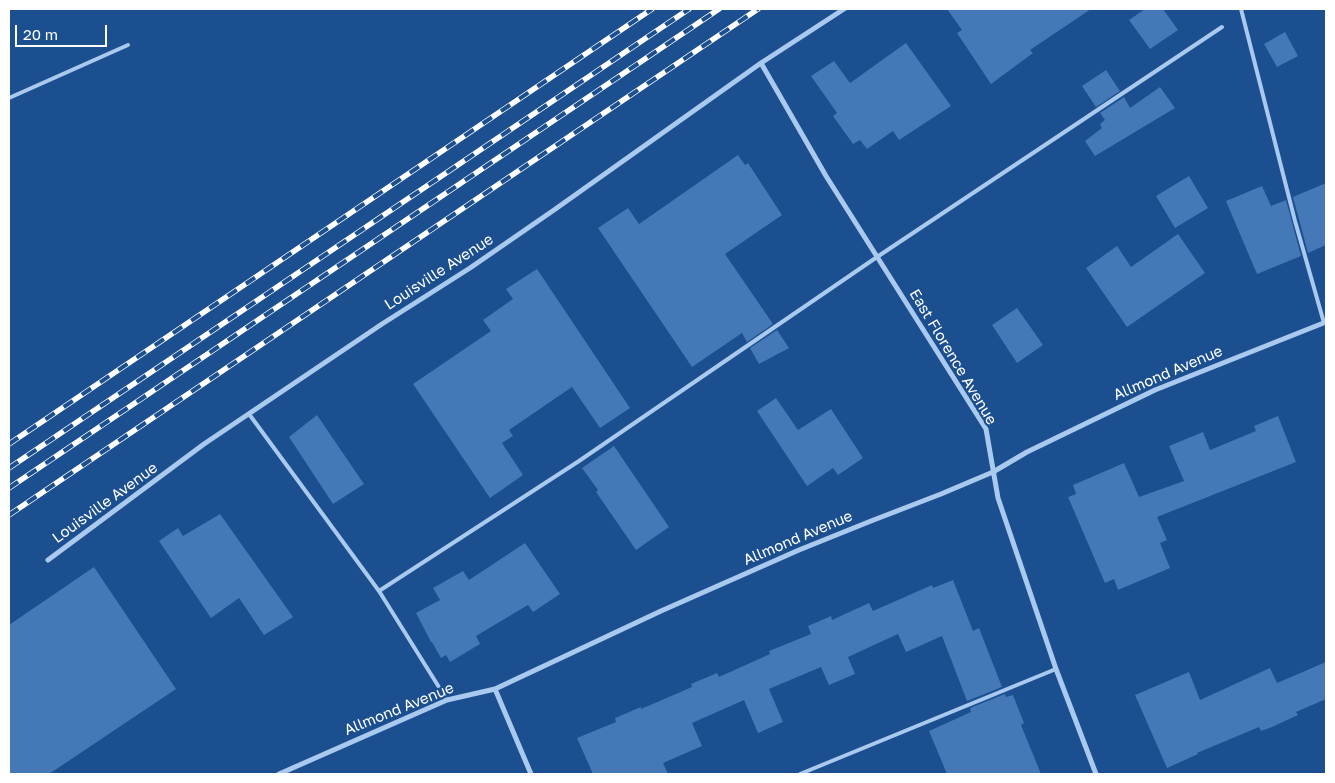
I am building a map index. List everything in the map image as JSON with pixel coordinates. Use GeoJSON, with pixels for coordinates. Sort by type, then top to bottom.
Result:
{"type":"FeatureCollection","features":[{"type":"Feature","properties":{"kind":"street","name":"Louisville Avenue"},"geometry":{"type":"LineString","coordinates":[[48,560],[204,444],[554,210],[761,63],[844,9]]}},
{"type":"Feature","properties":{"kind":"street","name":"East Florence Avenue"},"geometry":{"type":"LineString","coordinates":[[761,63],[826,176],[986,429],[998,498],[1056,669],[1096,774]]}},
{"type":"Feature","properties":{"kind":"street","name":"Allmond Avenue"},"geometry":{"type":"LineString","coordinates":[[279,774],[447,700],[494,689],[661,611],[800,550],[993,472],[1027,452],[1156,390],[1325,322]]}},
{"type":"Feature","properties":{"kind":"street"},"geometry":{"type":"LineString","coordinates":[[494,689],[531,774]]}},
{"type":"Feature","properties":{"kind":"lane"},"geometry":{"type":"LineString","coordinates":[[1241,9],[1295,221],[1325,322]]}},
{"type":"Feature","properties":{"kind":"lane"},"geometry":{"type":"LineString","coordinates":[[379,591],[579,461],[877,257],[1222,28]]}},
{"type":"Feature","properties":{"kind":"lane"},"geometry":{"type":"LineString","coordinates":[[9,98],[128,45]]}},
{"type":"Feature","properties":{"kind":"lane"},"geometry":{"type":"LineString","coordinates":[[249,414],[379,591],[447,700]]}},
{"type":"Feature","properties":{"kind":"lane"},"geometry":{"type":"LineString","coordinates":[[800,774],[1056,669]]}},
{"type":"Feature","properties":{"kind":"building"},"geometry":{"type":"Polygon","coordinates":[[[947,9],[1091,9],[1030,50],[1033,53],[991,84],[957,33],[962,30],[947,9]]]}},
{"type":"Feature","properties":{"kind":"building"},"geometry":{"type":"Polygon","coordinates":[[[1145,9],[1163,9],[1178,30],[1150,49],[1129,20],[1145,9]]]}},
{"type":"Feature","properties":{"kind":"building"},"geometry":{"type":"Polygon","coordinates":[[[1285,32],[1298,56],[1277,67],[1264,44],[1285,32]]]}},
{"type":"Feature","properties":{"kind":"building"},"geometry":{"type":"Polygon","coordinates":[[[906,43],[951,106],[899,140],[893,131],[867,149],[860,140],[853,144],[833,116],[837,113],[811,76],[834,61],[850,83],[906,43]]]}},
{"type":"Feature","properties":{"kind":"building"},"geometry":{"type":"Polygon","coordinates":[[[1106,70],[1120,91],[1096,107],[1082,86],[1106,70]]]}},
{"type":"Feature","properties":{"kind":"building"},"geometry":{"type":"Polygon","coordinates":[[[1160,87],[1175,108],[1095,156],[1085,141],[1102,128],[1100,124],[1105,120],[1100,113],[1124,97],[1130,108],[1160,87]]]}},
{"type":"Feature","properties":{"kind":"building"},"geometry":{"type":"Polygon","coordinates":[[[738,155],[745,165],[748,163],[782,215],[725,254],[773,324],[747,342],[742,333],[692,367],[598,228],[628,208],[639,224],[738,155]]]}},
{"type":"Feature","properties":{"kind":"building"},"geometry":{"type":"Polygon","coordinates":[[[1189,176],[1208,208],[1175,228],[1156,196],[1189,176]]]}},
{"type":"Feature","properties":{"kind":"building"},"geometry":{"type":"Polygon","coordinates":[[[1326,183],[1326,245],[1308,253],[1293,197],[1326,183]]]}},
{"type":"Feature","properties":{"kind":"building"},"geometry":{"type":"Polygon","coordinates":[[[1262,186],[1271,206],[1286,200],[1301,256],[1257,274],[1226,201],[1262,186]]]}},
{"type":"Feature","properties":{"kind":"building"},"geometry":{"type":"Polygon","coordinates":[[[1178,234],[1205,273],[1127,327],[1086,268],[1117,246],[1131,267],[1178,234]]]}},
{"type":"Feature","properties":{"kind":"building"},"geometry":{"type":"Polygon","coordinates":[[[537,269],[630,408],[600,428],[572,387],[509,430],[513,436],[502,443],[523,475],[490,498],[413,384],[491,331],[483,320],[513,299],[506,289],[537,269]]]}},
{"type":"Feature","properties":{"kind":"building"},"geometry":{"type":"Polygon","coordinates":[[[1017,308],[1043,345],[1017,363],[992,325],[1017,308]]]}},
{"type":"Feature","properties":{"kind":"building"},"geometry":{"type":"Polygon","coordinates":[[[777,330],[789,348],[759,364],[750,348],[777,330]]]}},
{"type":"Feature","properties":{"kind":"building"},"geometry":{"type":"Polygon","coordinates":[[[776,398],[798,430],[831,409],[863,458],[838,475],[833,468],[807,486],[757,411],[776,398]]]}},
{"type":"Feature","properties":{"kind":"building"},"geometry":{"type":"Polygon","coordinates":[[[317,415],[364,484],[333,504],[289,437],[317,415]]]}},
{"type":"Feature","properties":{"kind":"building"},"geometry":{"type":"Polygon","coordinates":[[[1278,416],[1296,462],[1157,517],[1167,540],[1160,543],[1170,568],[1118,590],[1114,579],[1105,583],[1068,497],[1076,494],[1073,485],[1124,463],[1139,497],[1184,481],[1169,446],[1203,432],[1210,450],[1256,431],[1254,426],[1278,416]]]}},
{"type":"Feature","properties":{"kind":"building"},"geometry":{"type":"Polygon","coordinates":[[[614,446],[669,527],[636,550],[596,492],[598,490],[582,468],[614,446]]]}},
{"type":"Feature","properties":{"kind":"building"},"geometry":{"type":"Polygon","coordinates":[[[220,514],[293,617],[264,635],[239,598],[211,618],[159,541],[178,528],[183,536],[220,514]]]}},
{"type":"Feature","properties":{"kind":"building"},"geometry":{"type":"Polygon","coordinates":[[[525,543],[560,594],[533,612],[528,605],[476,636],[480,644],[450,662],[446,655],[441,658],[416,613],[440,600],[433,588],[463,571],[469,580],[525,543]]]}},
{"type":"Feature","properties":{"kind":"building"},"geometry":{"type":"Polygon","coordinates":[[[94,567],[176,689],[49,774],[9,774],[9,625],[94,567]]]}},
{"type":"Feature","properties":{"kind":"building"},"geometry":{"type":"Polygon","coordinates":[[[953,580],[973,631],[979,628],[1002,687],[967,701],[942,636],[906,652],[898,634],[848,657],[855,674],[829,685],[821,667],[769,689],[783,722],[758,733],[744,700],[692,723],[702,746],[663,763],[668,774],[593,774],[577,738],[616,722],[615,718],[692,687],[691,684],[717,673],[719,677],[770,654],[769,651],[811,634],[808,626],[831,616],[832,620],[869,603],[873,611],[932,585],[933,588],[953,580]]]}},
{"type":"Feature","properties":{"kind":"building"},"geometry":{"type":"Polygon","coordinates":[[[1326,662],[1326,699],[1296,712],[1298,715],[1272,727],[1261,731],[1259,727],[1167,768],[1135,695],[1189,672],[1200,700],[1270,668],[1277,683],[1326,662]]]}},
{"type":"Feature","properties":{"kind":"building"},"geometry":{"type":"Polygon","coordinates":[[[1005,694],[1006,697],[1013,695],[1024,723],[1021,725],[1041,774],[947,774],[929,731],[971,712],[970,708],[1005,694]]]}},
{"type":"Feature","properties":{"kind":"railway"},"geometry":{"type":"LineString","coordinates":[[9,444],[652,9]]}},
{"type":"Feature","properties":{"kind":"railway"},"geometry":{"type":"LineString","coordinates":[[9,468],[689,9]]}},
{"type":"Feature","properties":{"kind":"railway"},"geometry":{"type":"LineString","coordinates":[[9,488],[719,9]]}},
{"type":"Feature","properties":{"kind":"railway"},"geometry":{"type":"LineString","coordinates":[[9,515],[758,9]]}}]}
